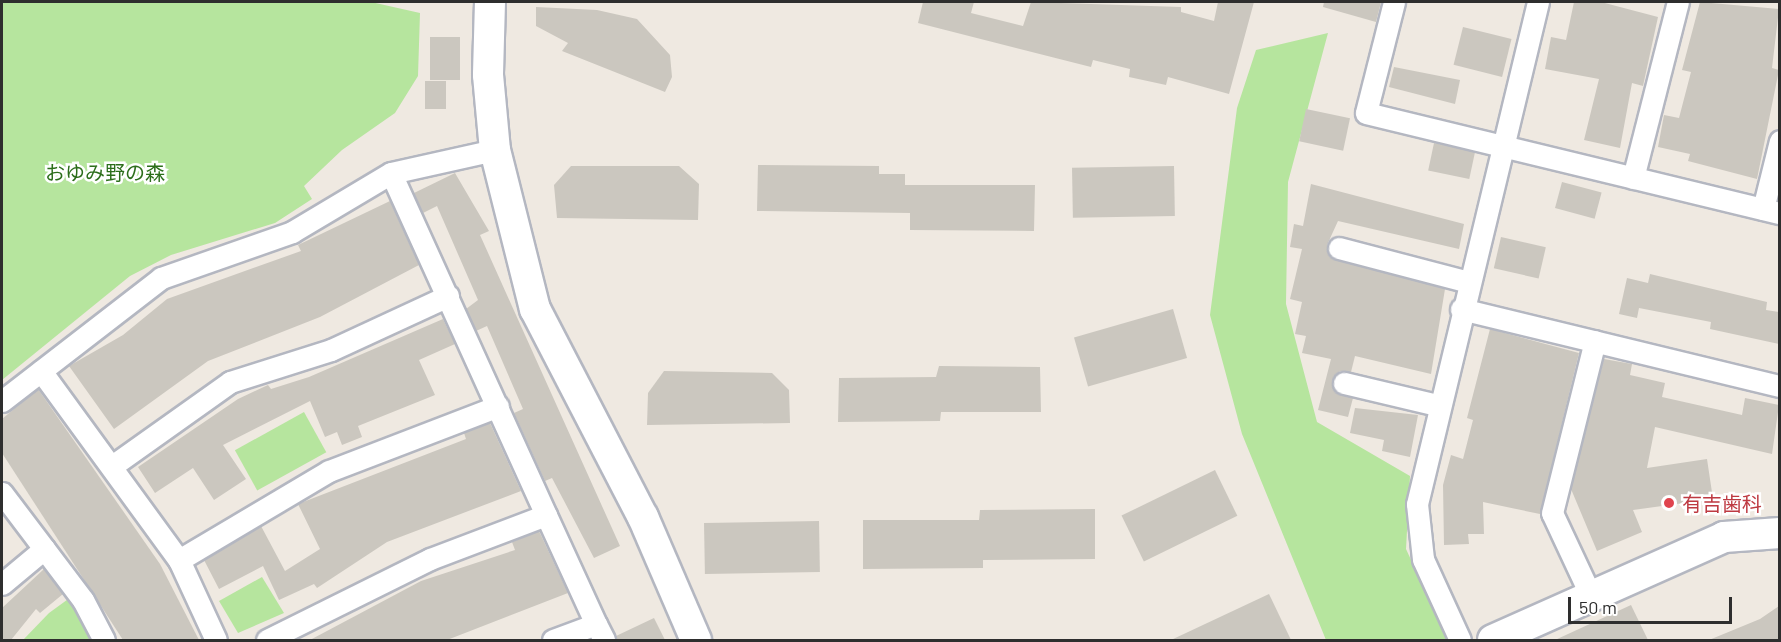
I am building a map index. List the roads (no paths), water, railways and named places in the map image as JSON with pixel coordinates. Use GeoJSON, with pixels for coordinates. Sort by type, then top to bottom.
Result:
{"type":"FeatureCollection","features":[{"type":"Feature","properties":{"kind":"street"},"geometry":{"type":"LineString","coordinates":[[490,2],[488,75],[495,150],[535,309],[643,517],[696,640]]}},
{"type":"Feature","properties":{"kind":"street"},"geometry":{"type":"LineString","coordinates":[[1394,2],[1366,113],[1771,211],[1779,141]]}},
{"type":"Feature","properties":{"kind":"street"},"geometry":{"type":"LineString","coordinates":[[1460,640],[1423,559],[1417,532],[1437,405],[1538,2]]}},
{"type":"Feature","properties":{"kind":"street"},"geometry":{"type":"LineString","coordinates":[[1633,178],[1678,2]]}},
{"type":"Feature","properties":{"kind":"street"},"geometry":{"type":"LineString","coordinates":[[2,401],[161,278],[292,232],[391,173],[495,150]]}},
{"type":"Feature","properties":{"kind":"street"},"geometry":{"type":"LineString","coordinates":[[391,173],[600,632],[553,640]]}},
{"type":"Feature","properties":{"kind":"street"},"geometry":{"type":"LineString","coordinates":[[1339,248],[1469,282]]}},
{"type":"Feature","properties":{"kind":"street"},"geometry":{"type":"LineString","coordinates":[[112,466],[230,382],[331,350],[448,296]]}},
{"type":"Feature","properties":{"kind":"street"},"geometry":{"type":"LineString","coordinates":[[1461,309],[1779,386]]}},
{"type":"Feature","properties":{"kind":"street"},"geometry":{"type":"LineString","coordinates":[[1590,594],[1552,513],[1595,341]]}},
{"type":"Feature","properties":{"kind":"street"},"geometry":{"type":"LineString","coordinates":[[41,371],[179,560],[216,640]]}},
{"type":"Feature","properties":{"kind":"street"},"geometry":{"type":"LineString","coordinates":[[1344,383],[1437,405]]}},
{"type":"Feature","properties":{"kind":"street"},"geometry":{"type":"LineString","coordinates":[[179,560],[328,471],[498,406]]}},
{"type":"Feature","properties":{"kind":"street"},"geometry":{"type":"LineString","coordinates":[[2,493],[44,549],[104,640]]}},
{"type":"Feature","properties":{"kind":"street"},"geometry":{"type":"LineString","coordinates":[[267,640],[430,559],[546,515]]}},
{"type":"Feature","properties":{"kind":"street"},"geometry":{"type":"LineString","coordinates":[[1493,640],[1590,594],[1724,537],[1779,533]]}},
{"type":"Feature","properties":{"kind":"street"},"geometry":{"type":"LineString","coordinates":[[2,584],[44,549]]}},
{"type":"Feature","properties":{"kind":"place","name":"有吉歯科"},"geometry":{"type":"Point","coordinates":[1669,503]}},
{"type":"Feature","properties":{"kind":"park label","name":"おゆみ野の森"},"geometry":{"type":"Point","coordinates":[105,172]}}]}
